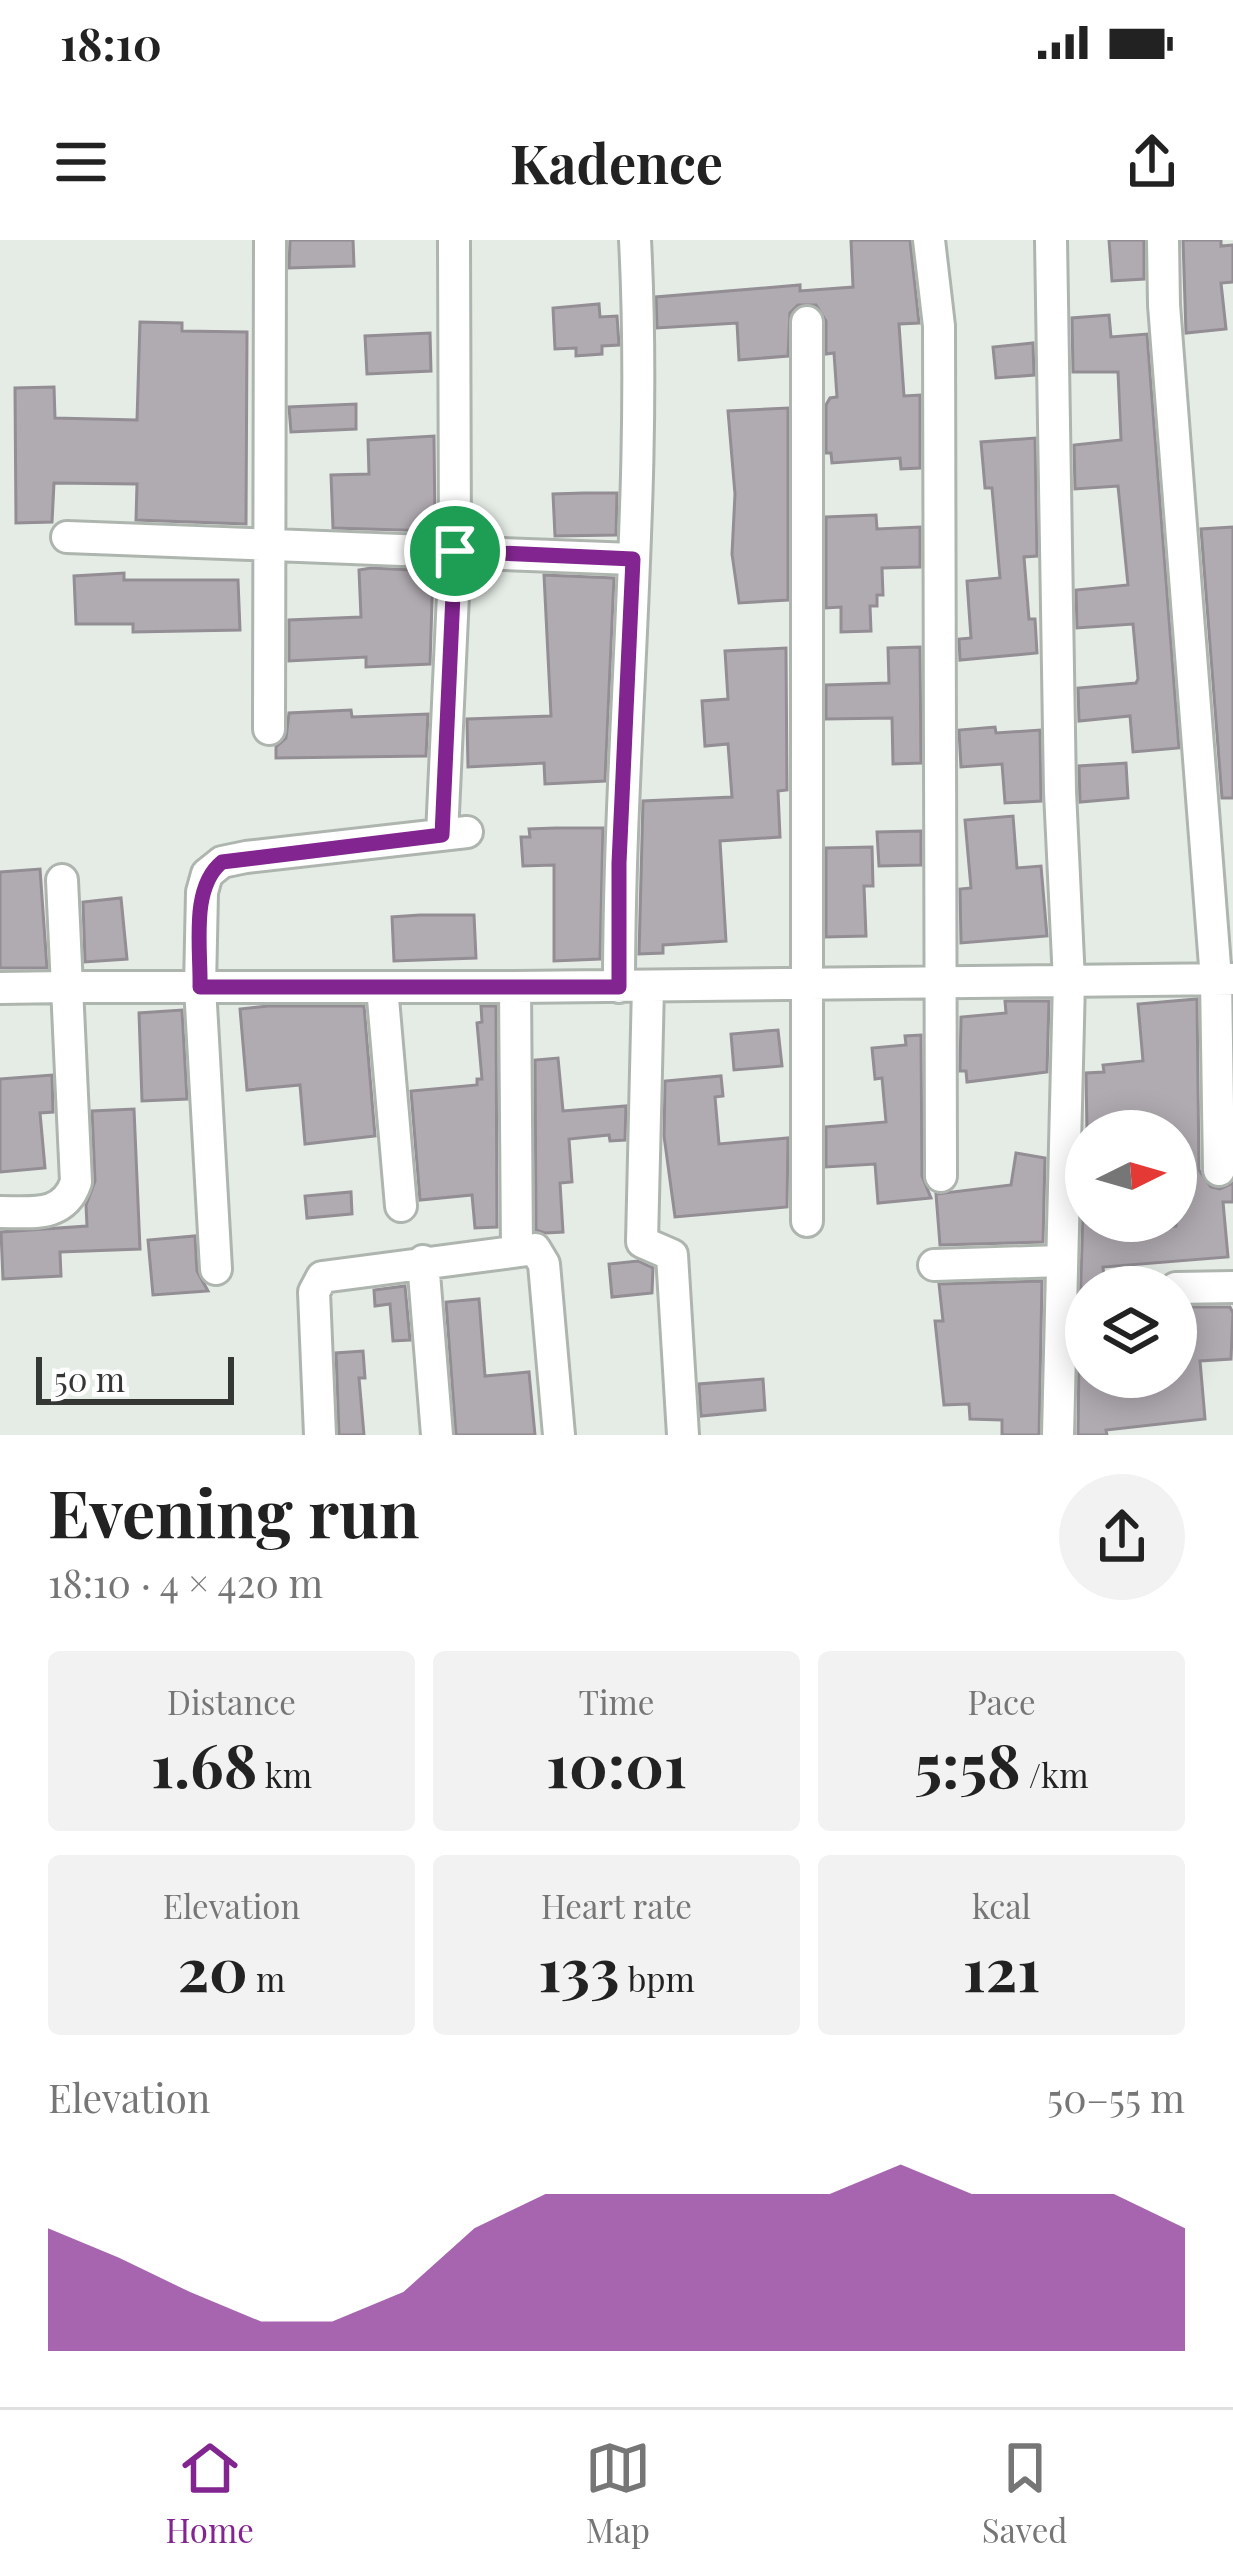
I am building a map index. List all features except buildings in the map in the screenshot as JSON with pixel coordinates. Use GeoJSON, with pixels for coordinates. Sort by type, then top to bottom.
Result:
{"type":"FeatureCollection","features":[{"type":"Feature","properties":{"kind":"street"},"geometry":{"type":"LineString","coordinates":[[269,729],[270,240]]}},
{"type":"Feature","properties":{"kind":"street"},"geometry":{"type":"LineString","coordinates":[[216,1269],[200,987],[202,892],[207,874],[222,862],[454,833],[454,240]]}},
{"type":"Feature","properties":{"kind":"street"},"geometry":{"type":"LineString","coordinates":[[635,240],[642,367],[619,863],[634,986],[643,1242],[672,1255],[682,1435]]}},
{"type":"Feature","properties":{"kind":"street"},"geometry":{"type":"LineString","coordinates":[[929,240],[939,326],[941,1176]]}},
{"type":"Feature","properties":{"kind":"street"},"geometry":{"type":"LineString","coordinates":[[1051,240],[1060,792],[1069,980],[1058,1435]]}},
{"type":"Feature","properties":{"kind":"street"},"geometry":{"type":"LineString","coordinates":[[1163,240],[1164,305],[1224,979],[1220,1170]]}},
{"type":"Feature","properties":{"kind":"street"},"geometry":{"type":"LineString","coordinates":[[807,322],[807,1221]]}},
{"type":"Feature","properties":{"kind":"street"},"geometry":{"type":"LineString","coordinates":[[67,536],[633,559]]}},
{"type":"Feature","properties":{"kind":"street"},"geometry":{"type":"LineString","coordinates":[[0,1212],[58,1209],[71,1198],[76,1182],[62,880]]}},
{"type":"Feature","properties":{"kind":"street"},"geometry":{"type":"LineString","coordinates":[[0,988],[1224,979]]}},
{"type":"Feature","properties":{"kind":"street"},"geometry":{"type":"LineString","coordinates":[[382,987],[401,1206]]}},
{"type":"Feature","properties":{"kind":"street"},"geometry":{"type":"LineString","coordinates":[[515,987],[517,1251]]}},
{"type":"Feature","properties":{"kind":"street"},"geometry":{"type":"LineString","coordinates":[[320,1435],[314,1292],[322,1277],[535,1249],[544,1264],[559,1435]]}},
{"type":"Feature","properties":{"kind":"street"},"geometry":{"type":"LineString","coordinates":[[423,1261],[437,1435]]}},
{"type":"Feature","properties":{"kind":"street"},"geometry":{"type":"LineString","coordinates":[[934,1265],[1061,1261]]}},
{"type":"Feature","properties":{"kind":"street"},"geometry":{"type":"LineString","coordinates":[[1197,1288],[1233,1287]]}},
{"type":"Feature","properties":{"kind":"route"},"geometry":{"type":"LineString","coordinates":[[455,551],[633,559],[619,863],[619,987],[200,987],[202,892],[207,874],[222,862],[442,835],[455,551]]}}]}
